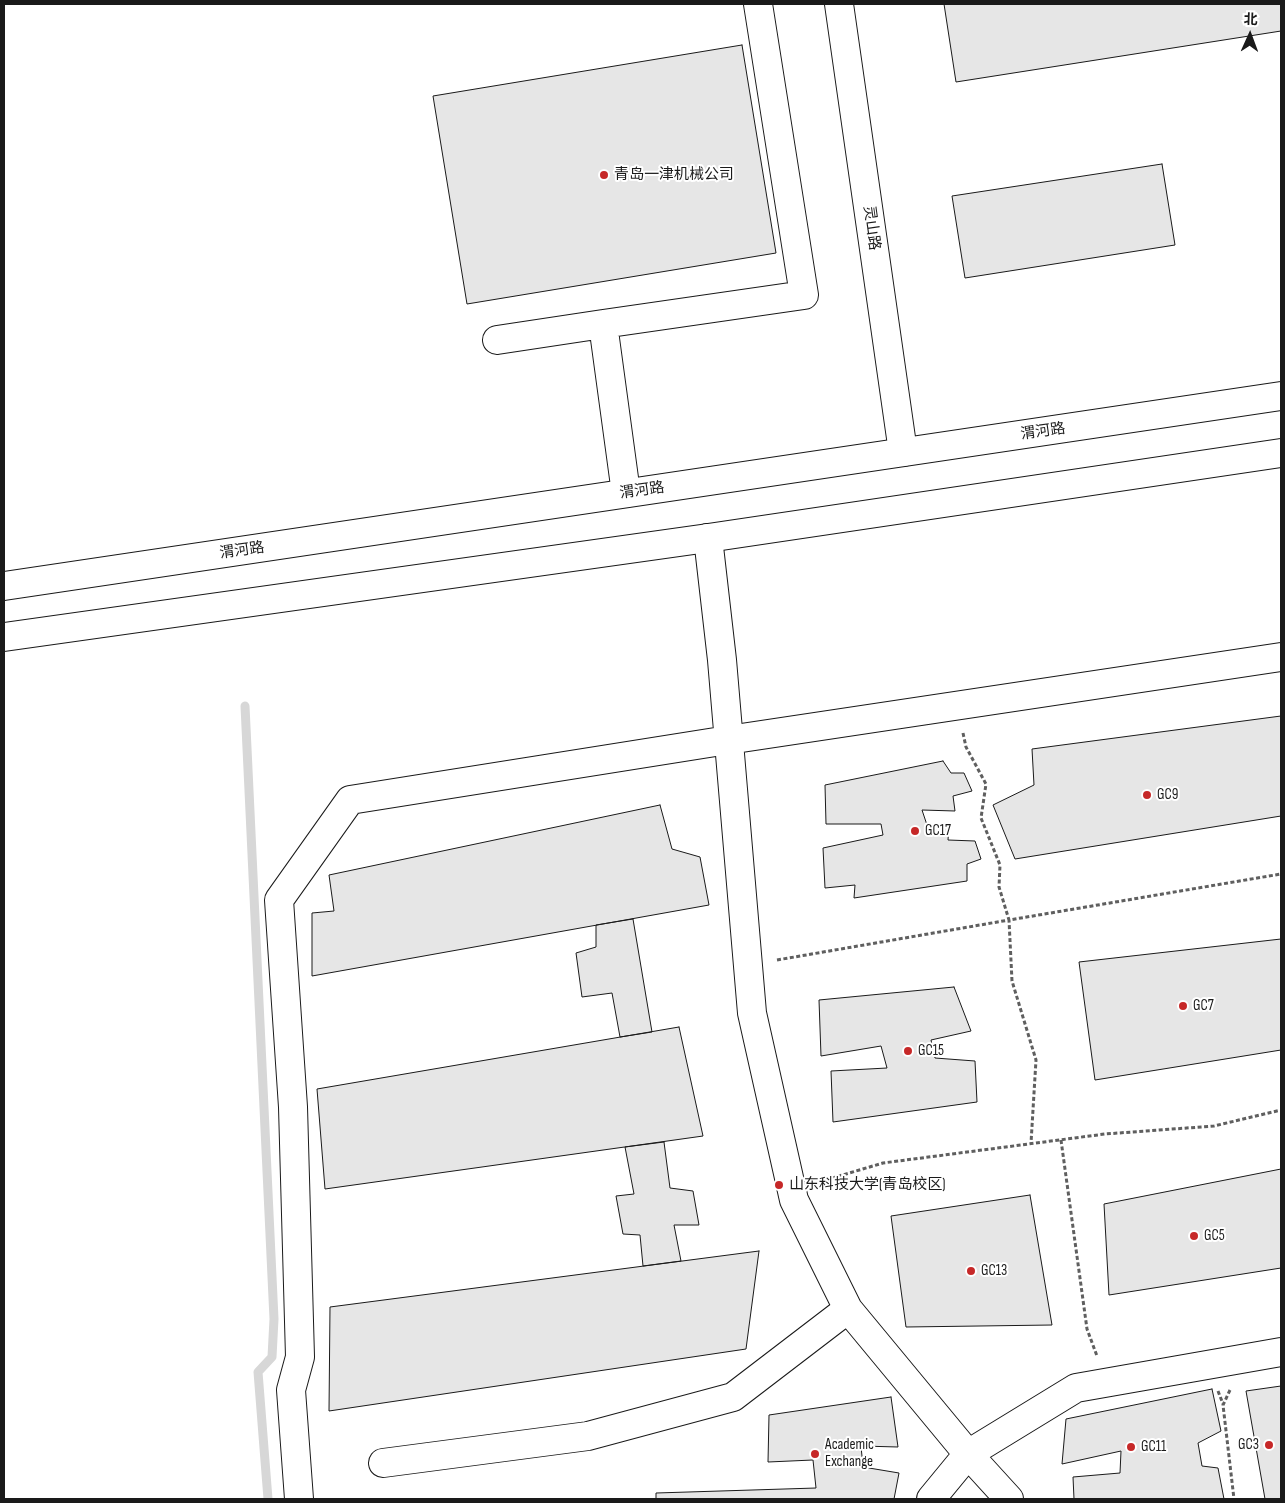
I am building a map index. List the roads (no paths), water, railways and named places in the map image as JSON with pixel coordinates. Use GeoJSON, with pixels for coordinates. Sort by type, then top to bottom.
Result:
{"type":"FeatureCollection","features":[{"type":"Feature","properties":{"kind":"main road"},"geometry":{"type":"LineString","coordinates":[[497,340],[804,295],[758,4]]}},
{"type":"Feature","properties":{"kind":"main road","name":"灵山路"},"geometry":{"type":"LineString","coordinates":[[839,4],[904,452]]}},
{"type":"Feature","properties":{"kind":"main road"},"geometry":{"type":"LineString","coordinates":[[603,324],[626,494]]}},
{"type":"Feature","properties":{"kind":"main road","name":"渭河路"},"geometry":{"type":"LineString","coordinates":[[4,586],[1281,396]]}},
{"type":"Feature","properties":{"kind":"main road"},"geometry":{"type":"LineString","coordinates":[[4,636],[708,538],[1281,453]]}},
{"type":"Feature","properties":{"kind":"main road"},"geometry":{"type":"LineString","coordinates":[[708,538],[722,660],[752,1013],[794,1200],[848,1309],[968,1454],[1009,1499]]}},
{"type":"Feature","properties":{"kind":"main road"},"geometry":{"type":"LineString","coordinates":[[299,1499],[291,1390],[300,1357],[293,1107],[279,900],[350,800],[728,740],[1281,657]]}},
{"type":"Feature","properties":{"kind":"main road"},"geometry":{"type":"LineString","coordinates":[[383,1463],[588,1436],[733,1397],[848,1309]]}},
{"type":"Feature","properties":{"kind":"main road"},"geometry":{"type":"LineString","coordinates":[[931,1499],[968,1454],[1076,1388],[1281,1352]]}},
{"type":"Feature","properties":{"kind":"waterway"},"geometry":{"type":"LineString","coordinates":[[245,706],[274,1319],[272,1357],[258,1372],[268,1499]]}},
{"type":"Feature","properties":{"kind":"place","name":"青岛一津机械公司"},"geometry":{"type":"Point","coordinates":[604,175]}},
{"type":"Feature","properties":{"kind":"place","name":"GC9"},"geometry":{"type":"Point","coordinates":[1147,795]}},
{"type":"Feature","properties":{"kind":"place","name":"GC17"},"geometry":{"type":"Point","coordinates":[915,831]}},
{"type":"Feature","properties":{"kind":"place","name":"GC7"},"geometry":{"type":"Point","coordinates":[1183,1006]}},
{"type":"Feature","properties":{"kind":"place","name":"GC15"},"geometry":{"type":"Point","coordinates":[908,1051]}},
{"type":"Feature","properties":{"kind":"place","name":"山东科技大学(青岛校区)"},"geometry":{"type":"Point","coordinates":[779,1185]}},
{"type":"Feature","properties":{"kind":"place","name":"GC5"},"geometry":{"type":"Point","coordinates":[1194,1236]}},
{"type":"Feature","properties":{"kind":"place","name":"GC13"},"geometry":{"type":"Point","coordinates":[971,1271]}},
{"type":"Feature","properties":{"kind":"place","name":"GC3"},"geometry":{"type":"Point","coordinates":[1269,1445]}},
{"type":"Feature","properties":{"kind":"place","name":"GC11"},"geometry":{"type":"Point","coordinates":[1131,1447]}},
{"type":"Feature","properties":{"kind":"place","name":"Academic Exchange"},"geometry":{"type":"Point","coordinates":[815,1454]}}]}
